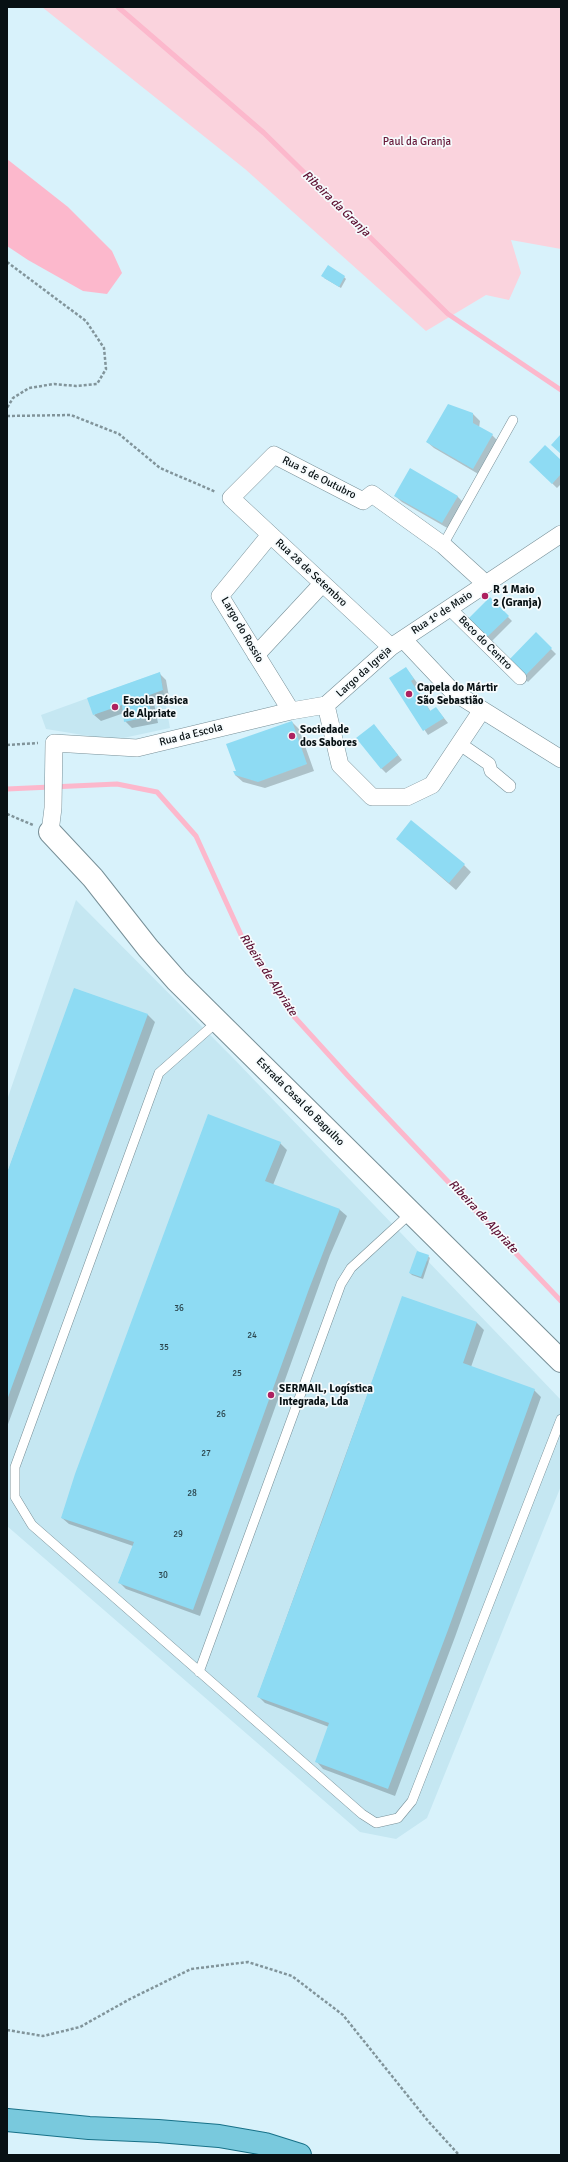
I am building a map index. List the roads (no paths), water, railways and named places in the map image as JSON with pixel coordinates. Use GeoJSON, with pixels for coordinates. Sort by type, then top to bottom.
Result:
{"type":"FeatureCollection","features":[{"type":"Feature","properties":{"kind":"main road"},"geometry":{"type":"LineString","coordinates":[[7,2120],[89,2128],[158,2131],[219,2136],[265,2144],[300,2155]]}},
{"type":"Feature","properties":{"kind":"main road"},"geometry":{"type":"LineString","coordinates":[[7,2135],[40,2139],[162,2145],[241,2155]]}},
{"type":"Feature","properties":{"kind":"street","name":"Rua 5 de Outubro"},"geometry":{"type":"LineString","coordinates":[[231,498],[274,455],[363,501],[372,494],[443,545],[486,584]]}},
{"type":"Feature","properties":{"kind":"street","name":"Rua 28 de Setembro"},"geometry":{"type":"LineString","coordinates":[[231,498],[322,584],[397,643],[452,691],[561,759]]}},
{"type":"Feature","properties":{"kind":"street","name":"Rua 1º de Maio"},"geometry":{"type":"LineString","coordinates":[[397,643],[561,534]]}},
{"type":"Feature","properties":{"kind":"street","name":"Largo do Rossio"},"geometry":{"type":"LineString","coordinates":[[270,536],[220,596],[291,711]]}},
{"type":"Feature","properties":{"kind":"street"},"geometry":{"type":"LineString","coordinates":[[256,655],[322,584]]}},
{"type":"Feature","properties":{"kind":"street","name":"Beco do Centro"},"geometry":{"type":"LineString","coordinates":[[449,608],[520,678]]}},
{"type":"Feature","properties":{"kind":"street","name":"Largo da Igreja"},"geometry":{"type":"LineString","coordinates":[[326,705],[397,643]]}},
{"type":"Feature","properties":{"kind":"street"},"geometry":{"type":"LineString","coordinates":[[326,705],[340,765],[372,797],[407,797],[432,786],[482,710]]}},
{"type":"Feature","properties":{"kind":"street","name":"Rua da Escola"},"geometry":{"type":"LineString","coordinates":[[50,832],[53,808],[54,743],[138,748],[291,711],[326,705]]}},
{"type":"Feature","properties":{"kind":"street"},"geometry":{"type":"LineString","coordinates":[[460,744],[488,764],[491,771],[509,786]]}},
{"type":"Feature","properties":{"kind":"street","name":"Estrada Casal do Bagulho"},"geometry":{"type":"LineString","coordinates":[[50,832],[93,878],[148,948],[177,981],[561,1361]]}},
{"type":"Feature","properties":{"kind":"lane"},"geometry":{"type":"LineString","coordinates":[[443,545],[513,420]]}},
{"type":"Feature","properties":{"kind":"lane"},"geometry":{"type":"LineString","coordinates":[[218,1021],[159,1073],[15,1467],[15,1497],[32,1525],[362,1814],[376,1823],[398,1818],[412,1801],[561,1419]]}},
{"type":"Feature","properties":{"kind":"lane"},"geometry":{"type":"LineString","coordinates":[[199,1672],[342,1284],[351,1268],[412,1212]]}},
{"type":"Feature","properties":{"kind":"waterway","name":"Ribeira da Granja"},"geometry":{"type":"LineString","coordinates":[[118,7],[264,133],[448,314],[561,390]]}},
{"type":"Feature","properties":{"kind":"waterway","name":"Ribeira de Alpriate"},"geometry":{"type":"LineString","coordinates":[[7,789],[117,784],[157,792],[196,836],[242,937],[290,1012],[349,1077],[561,1301]]}},
{"type":"Feature","properties":{"kind":"place","name":"R 1 Maio 2 (Granja)"},"geometry":{"type":"Point","coordinates":[485,596]}},
{"type":"Feature","properties":{"kind":"place","name":"Capela do Mártir São Sebastião"},"geometry":{"type":"Point","coordinates":[409,694]}},
{"type":"Feature","properties":{"kind":"place","name":"Escola Básica de Alpriate"},"geometry":{"type":"Point","coordinates":[115,707]}},
{"type":"Feature","properties":{"kind":"place","name":"Sociedade dos Sabores"},"geometry":{"type":"Point","coordinates":[292,736]}},
{"type":"Feature","properties":{"kind":"place","name":"SERMAIL, Logística Integrada, Lda"},"geometry":{"type":"Point","coordinates":[271,1395]}},
{"type":"Feature","properties":{"kind":"park label","name":"Paul da Granja"},"geometry":{"type":"Point","coordinates":[417,142]}}]}
